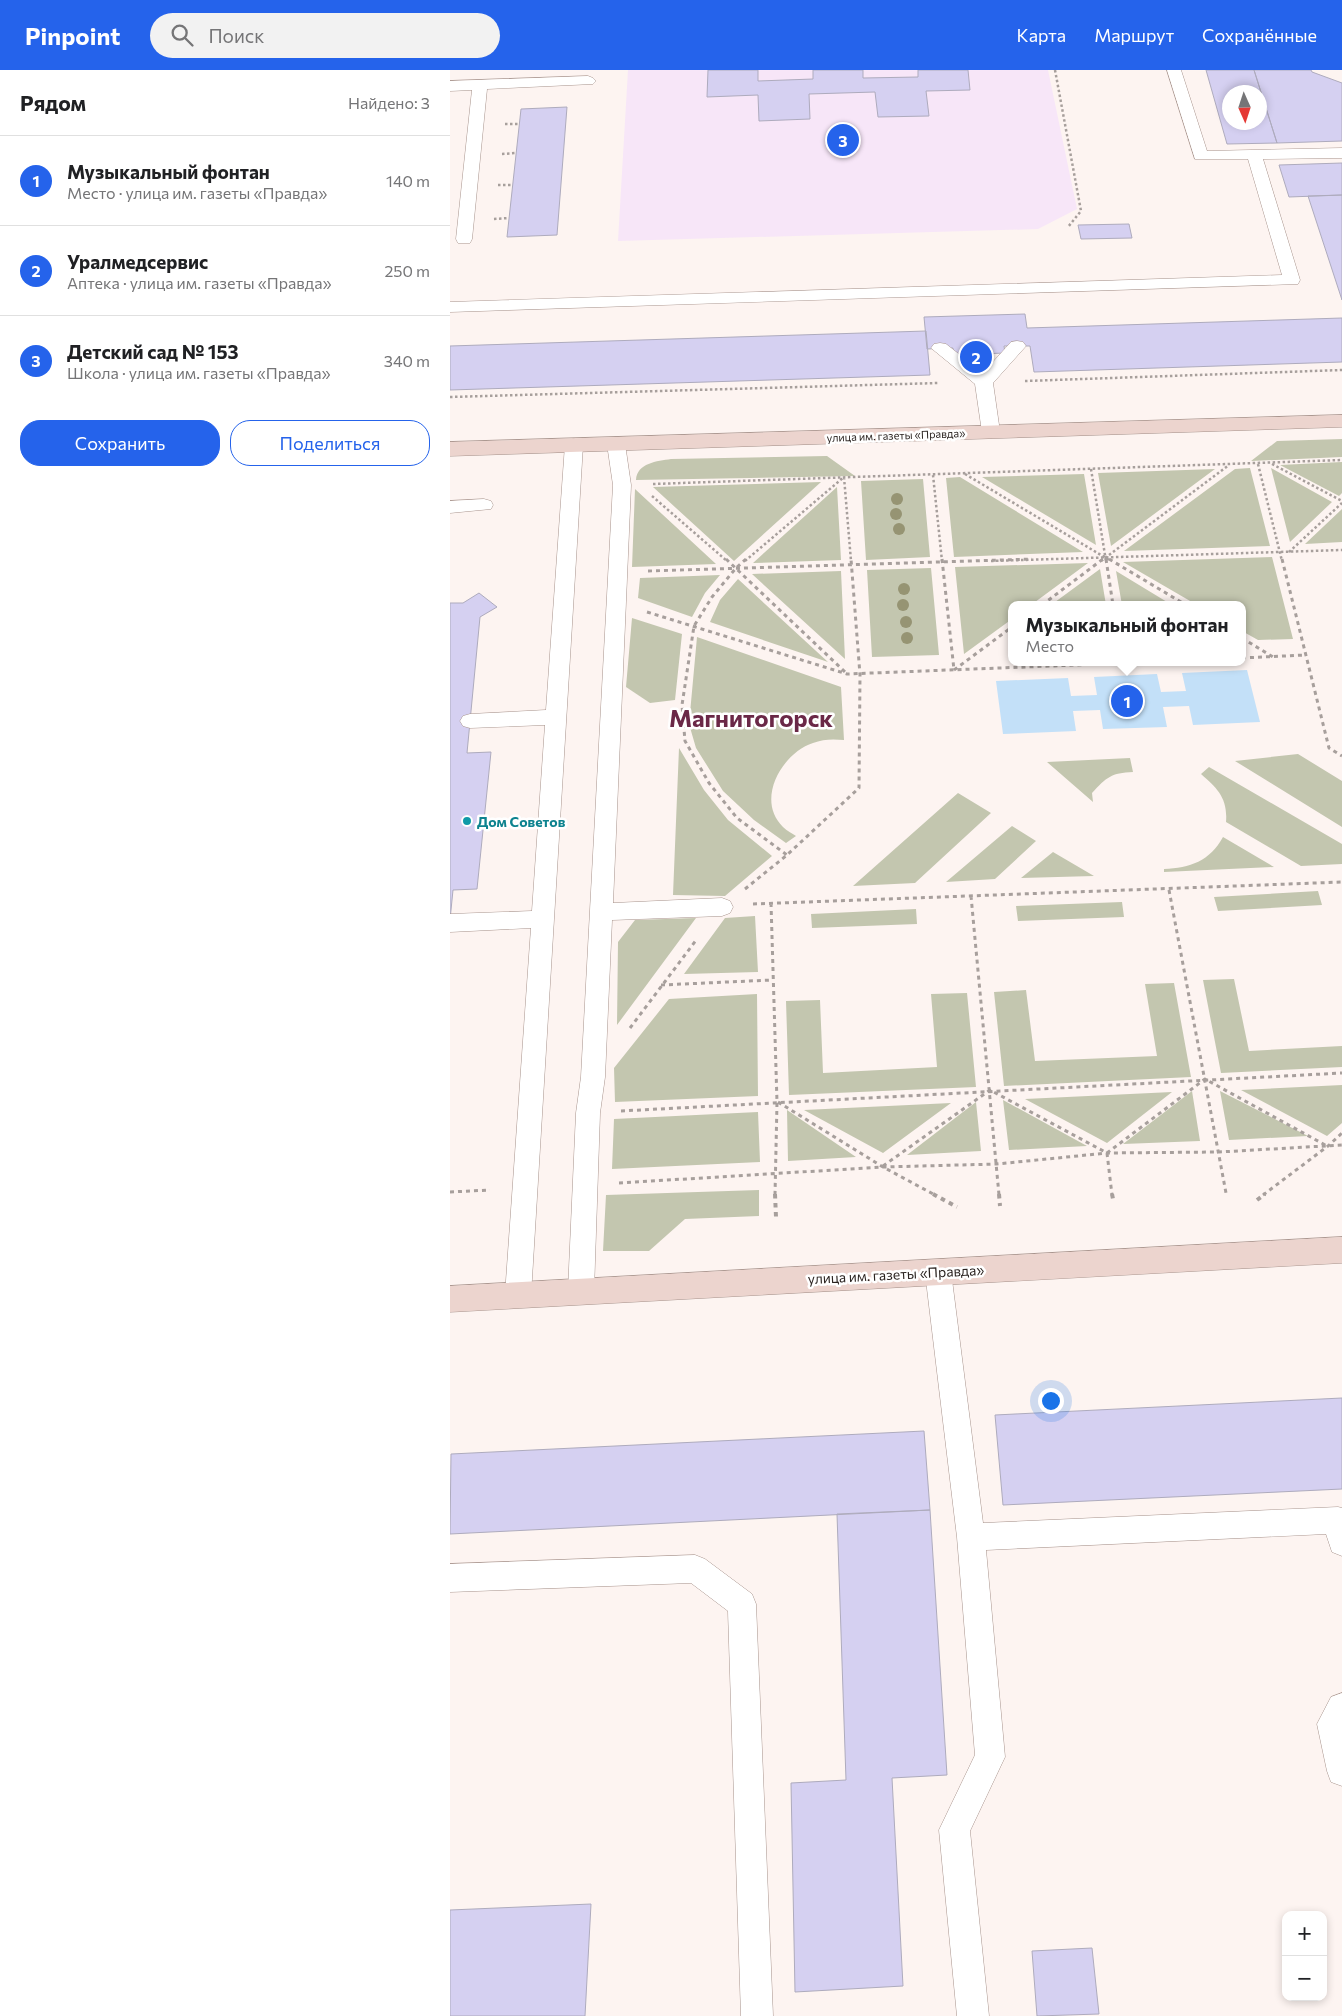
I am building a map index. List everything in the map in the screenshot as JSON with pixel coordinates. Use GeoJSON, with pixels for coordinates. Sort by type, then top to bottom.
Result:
{"type":"FeatureCollection","features":[{"type":"Feature","properties":{"kind":"street","name":"улица им. газеты «Правда»"},"geometry":{"type":"LineString","coordinates":[[450,449],[1342,421]]}},
{"type":"Feature","properties":{"kind":"street","name":"улица им. газеты «Правда»"},"geometry":{"type":"LineString","coordinates":[[450,1299],[1342,1250]]}},
{"type":"Feature","properties":{"kind":"lane"},"geometry":{"type":"LineString","coordinates":[[1174,70],[1201,156],[1342,154]]}},
{"type":"Feature","properties":{"kind":"lane"},"geometry":{"type":"LineString","coordinates":[[450,86],[588,80]]}},
{"type":"Feature","properties":{"kind":"lane"},"geometry":{"type":"LineString","coordinates":[[464,238],[480,85]]}},
{"type":"Feature","properties":{"kind":"lane"},"geometry":{"type":"LineString","coordinates":[[450,308],[1292,280],[1254,154]]}},
{"type":"Feature","properties":{"kind":"lane"},"geometry":{"type":"LineString","coordinates":[[984,382],[1017,346]]}},
{"type":"Feature","properties":{"kind":"lane"},"geometry":{"type":"LineString","coordinates":[[940,348],[984,382],[991,432]]}},
{"type":"Feature","properties":{"kind":"lane"},"geometry":{"type":"LineString","coordinates":[[580,1291],[588,1113],[593,1077],[616,602],[630,485],[616,444]]}},
{"type":"Feature","properties":{"kind":"lane"},"geometry":{"type":"LineString","coordinates":[[518,1295],[574,445]]}},
{"type":"Feature","properties":{"kind":"lane"},"geometry":{"type":"LineString","coordinates":[[450,507],[484,505]]}},
{"type":"Feature","properties":{"kind":"lane"},"geometry":{"type":"LineString","coordinates":[[470,721],[556,717]]}},
{"type":"Feature","properties":{"kind":"lane"},"geometry":{"type":"LineString","coordinates":[[601,912],[722,907]]}},
{"type":"Feature","properties":{"kind":"lane"},"geometry":{"type":"LineString","coordinates":[[450,923],[543,919]]}},
{"type":"Feature","properties":{"kind":"lane"},"geometry":{"type":"LineString","coordinates":[[938,1272],[971,1537],[990,1757],[954,1830],[974,2016]]}},
{"type":"Feature","properties":{"kind":"lane"},"geometry":{"type":"LineString","coordinates":[[971,1537],[1338,1520],[1342,1542]]}},
{"type":"Feature","properties":{"kind":"lane"},"geometry":{"type":"LineString","coordinates":[[450,1578],[695,1569],[742,1604],[757,2016]]}},
{"type":"Feature","properties":{"kind":"lane"},"geometry":{"type":"LineString","coordinates":[[1342,1708],[1332,1724],[1342,1771]]}},
{"type":"Feature","properties":{"kind":"path"},"geometry":{"type":"LineString","coordinates":[[1055,70],[1081,211],[1068,227]]}},
{"type":"Feature","properties":{"kind":"path"},"geometry":{"type":"LineString","coordinates":[[450,397],[1342,370]]}},
{"type":"Feature","properties":{"kind":"path"},"geometry":{"type":"LineString","coordinates":[[630,485],[1342,460]]}},
{"type":"Feature","properties":{"kind":"path"},"geometry":{"type":"LineString","coordinates":[[1270,463],[1342,502],[1289,552]]}},
{"type":"Feature","properties":{"kind":"path"},"geometry":{"type":"LineString","coordinates":[[1258,464],[1330,748],[1342,756]]}},
{"type":"Feature","properties":{"kind":"path"},"geometry":{"type":"LineString","coordinates":[[1047,601],[1230,465]]}},
{"type":"Feature","properties":{"kind":"path"},"geometry":{"type":"LineString","coordinates":[[1091,469],[1112,601]]}},
{"type":"Feature","properties":{"kind":"path"},"geometry":{"type":"LineString","coordinates":[[964,473],[1179,601]]}},
{"type":"Feature","properties":{"kind":"path"},"geometry":{"type":"LineString","coordinates":[[933,475],[954,670]]}},
{"type":"Feature","properties":{"kind":"path"},"geometry":{"type":"LineString","coordinates":[[627,1031],[722,907],[788,855],[859,788],[860,675],[844,476]]}},
{"type":"Feature","properties":{"kind":"path"},"geometry":{"type":"LineString","coordinates":[[788,855],[737,818],[708,783],[685,741],[682,705],[694,626],[712,597],[736,568],[844,476]]}},
{"type":"Feature","properties":{"kind":"path"},"geometry":{"type":"LineString","coordinates":[[630,485],[736,568],[847,674]]}},
{"type":"Feature","properties":{"kind":"path"},"geometry":{"type":"LineString","coordinates":[[618,573],[1342,550]]}},
{"type":"Feature","properties":{"kind":"path"},"geometry":{"type":"LineString","coordinates":[[616,602],[847,674],[860,675],[1050,666]]}},
{"type":"Feature","properties":{"kind":"path"},"geometry":{"type":"LineString","coordinates":[[954,670],[1008,630]]}},
{"type":"Feature","properties":{"kind":"path"},"geometry":{"type":"LineString","coordinates":[[1246,640],[1273,656]]}},
{"type":"Feature","properties":{"kind":"path"},"geometry":{"type":"LineString","coordinates":[[1246,658],[1305,655]]}},
{"type":"Feature","properties":{"kind":"path"},"geometry":{"type":"LineString","coordinates":[[722,907],[771,903],[1169,890],[1342,882]]}},
{"type":"Feature","properties":{"kind":"path"},"geometry":{"type":"LineString","coordinates":[[1169,890],[1226,1193]]}},
{"type":"Feature","properties":{"kind":"path"},"geometry":{"type":"LineString","coordinates":[[971,896],[1000,1206]]}},
{"type":"Feature","properties":{"kind":"path"},"geometry":{"type":"LineString","coordinates":[[771,903],[777,1102],[776,1217]]}},
{"type":"Feature","properties":{"kind":"path"},"geometry":{"type":"LineString","coordinates":[[661,985],[772,980]]}},
{"type":"Feature","properties":{"kind":"path"},"geometry":{"type":"LineString","coordinates":[[588,1113],[990,1090],[1342,1073]]}},
{"type":"Feature","properties":{"kind":"path"},"geometry":{"type":"LineString","coordinates":[[1205,1079],[1328,1146]]}},
{"type":"Feature","properties":{"kind":"path"},"geometry":{"type":"LineString","coordinates":[[1107,1153],[1205,1079]]}},
{"type":"Feature","properties":{"kind":"path"},"geometry":{"type":"LineString","coordinates":[[990,1090],[1107,1153]]}},
{"type":"Feature","properties":{"kind":"path"},"geometry":{"type":"LineString","coordinates":[[883,1167],[990,1090]]}},
{"type":"Feature","properties":{"kind":"path"},"geometry":{"type":"LineString","coordinates":[[777,1102],[883,1167],[958,1207]]}},
{"type":"Feature","properties":{"kind":"path"},"geometry":{"type":"LineString","coordinates":[[1257,1200],[1328,1146],[1342,1133]]}},
{"type":"Feature","properties":{"kind":"path"},"geometry":{"type":"LineString","coordinates":[[585,1185],[883,1167],[997,1164],[1107,1153],[1219,1152],[1342,1145]]}},
{"type":"Feature","properties":{"kind":"path"},"geometry":{"type":"LineString","coordinates":[[1107,1153],[1112,1199]]}},
{"type":"Feature","properties":{"kind":"path"},"geometry":{"type":"LineString","coordinates":[[450,1192],[525,1188]]}},
{"type":"Feature","properties":{"kind":"shaded area"},"geometry":{"type":"Polygon","coordinates":[[[628,70],[1048,70],[1077,209],[1038,229],[618,241],[628,70]]]}},
{"type":"Feature","properties":{"kind":"green space"},"geometry":{"type":"Polygon","coordinates":[[[1342,439],[1342,457],[1251,461],[1277,441],[1342,439]]]}},
{"type":"Feature","properties":{"kind":"green space"},"geometry":{"type":"Polygon","coordinates":[[[827,456],[855,476],[636,480],[637,474],[644,466],[671,459],[827,456]]]}},
{"type":"Feature","properties":{"kind":"green space"},"geometry":{"type":"Polygon","coordinates":[[[1342,462],[1342,493],[1339,496],[1280,465],[1342,462]]]}},
{"type":"Feature","properties":{"kind":"green space"},"geometry":{"type":"Polygon","coordinates":[[[1250,468],[1270,546],[1124,551],[1235,469],[1250,468]]]}},
{"type":"Feature","properties":{"kind":"green space"},"geometry":{"type":"Polygon","coordinates":[[[1271,468],[1332,502],[1290,542],[1271,468]]]}},
{"type":"Feature","properties":{"kind":"green space"},"geometry":{"type":"Polygon","coordinates":[[[1215,469],[1111,546],[1098,473],[1215,469]]]}},
{"type":"Feature","properties":{"kind":"green space"},"geometry":{"type":"Polygon","coordinates":[[[1084,474],[1096,545],[982,477],[1084,474]]]}},
{"type":"Feature","properties":{"kind":"green space"},"geometry":{"type":"Polygon","coordinates":[[[960,477],[1083,552],[954,557],[946,478],[960,477]]]}},
{"type":"Feature","properties":{"kind":"green space"},"geometry":{"type":"Polygon","coordinates":[[[923,479],[930,557],[866,560],[861,481],[923,479]]]}},
{"type":"Feature","properties":{"kind":"green space"},"geometry":{"type":"Polygon","coordinates":[[[821,482],[734,561],[653,487],[821,482]]]}},
{"type":"Feature","properties":{"kind":"green space"},"geometry":{"type":"Polygon","coordinates":[[[837,487],[841,560],[753,563],[837,487]]]}},
{"type":"Feature","properties":{"kind":"green space"},"geometry":{"type":"Polygon","coordinates":[[[635,489],[716,564],[632,567],[635,489]]]}},
{"type":"Feature","properties":{"kind":"green space"},"geometry":{"type":"Polygon","coordinates":[[[1342,509],[1342,542],[1305,544],[1342,509]]]}},
{"type":"Feature","properties":{"kind":"green space"},"geometry":{"type":"Polygon","coordinates":[[[1272,557],[1293,639],[1258,640],[1246,633],[1246,601],[1190,601],[1123,562],[1272,557]]]}},
{"type":"Feature","properties":{"kind":"green space"},"geometry":{"type":"Polygon","coordinates":[[[1088,563],[1036,601],[1008,601],[1008,622],[964,654],[955,567],[1088,563]]]}},
{"type":"Feature","properties":{"kind":"green space"},"geometry":{"type":"Polygon","coordinates":[[[931,568],[939,655],[872,657],[867,570],[931,568]]]}},
{"type":"Feature","properties":{"kind":"green space"},"geometry":{"type":"Polygon","coordinates":[[[1100,569],[1105,601],[1056,601],[1100,569]]]}},
{"type":"Feature","properties":{"kind":"green space"},"geometry":{"type":"Polygon","coordinates":[[[841,571],[845,659],[752,574],[841,571]]]}},
{"type":"Feature","properties":{"kind":"green space"},"geometry":{"type":"Polygon","coordinates":[[[1116,571],[1165,601],[1121,601],[1116,571]]]}},
{"type":"Feature","properties":{"kind":"green space"},"geometry":{"type":"Polygon","coordinates":[[[720,575],[705,593],[692,617],[638,598],[640,578],[720,575]]]}},
{"type":"Feature","properties":{"kind":"green space"},"geometry":{"type":"Polygon","coordinates":[[[738,579],[828,662],[710,622],[720,600],[738,579]]]}},
{"type":"Feature","properties":{"kind":"green space"},"geometry":{"type":"Polygon","coordinates":[[[632,618],[682,634],[675,700],[650,703],[626,687],[632,618]]]}},
{"type":"Feature","properties":{"kind":"green space"},"geometry":{"type":"Polygon","coordinates":[[[697,637],[841,687],[844,740],[832,739],[821,741],[802,748],[791,757],[776,779],[772,791],[772,804],[775,816],[786,830],[796,836],[786,843],[754,820],[723,791],[696,748],[689,724],[697,637]]]}},
{"type":"Feature","properties":{"kind":"green space"},"geometry":{"type":"Polygon","coordinates":[[[679,748],[704,790],[728,820],[772,856],[725,896],[673,895],[679,748]]]}},
{"type":"Feature","properties":{"kind":"green space"},"geometry":{"type":"Polygon","coordinates":[[[1298,754],[1342,781],[1342,827],[1235,761],[1298,754]]]}},
{"type":"Feature","properties":{"kind":"green space"},"geometry":{"type":"Polygon","coordinates":[[[1130,758],[1133,772],[1119,773],[1106,780],[1092,793],[1093,802],[1047,762],[1130,758]]]}},
{"type":"Feature","properties":{"kind":"green space"},"geometry":{"type":"Polygon","coordinates":[[[1209,767],[1342,844],[1342,864],[1301,866],[1226,822],[1225,806],[1220,794],[1201,774],[1209,767]]]}},
{"type":"Feature","properties":{"kind":"green space"},"geometry":{"type":"Polygon","coordinates":[[[958,793],[991,813],[915,883],[853,886],[958,793]]]}},
{"type":"Feature","properties":{"kind":"green space"},"geometry":{"type":"Polygon","coordinates":[[[1012,826],[1036,841],[995,879],[946,882],[1012,826]]]}},
{"type":"Feature","properties":{"kind":"green space"},"geometry":{"type":"Polygon","coordinates":[[[1223,837],[1274,867],[1164,872],[1164,869],[1182,867],[1198,862],[1212,852],[1223,837]]]}},
{"type":"Feature","properties":{"kind":"green space"},"geometry":{"type":"Polygon","coordinates":[[[1053,852],[1094,876],[1021,878],[1053,852]]]}},
{"type":"Feature","properties":{"kind":"green space"},"geometry":{"type":"Polygon","coordinates":[[[1318,891],[1322,905],[1218,911],[1214,897],[1318,891]]]}},
{"type":"Feature","properties":{"kind":"green space"},"geometry":{"type":"Polygon","coordinates":[[[1122,902],[1124,917],[1018,921],[1016,906],[1122,902]]]}},
{"type":"Feature","properties":{"kind":"green space"},"geometry":{"type":"Polygon","coordinates":[[[916,909],[917,924],[812,928],[811,914],[916,909]]]}},
{"type":"Feature","properties":{"kind":"green space"},"geometry":{"type":"Polygon","coordinates":[[[755,916],[758,972],[684,974],[725,918],[755,916]]]}},
{"type":"Feature","properties":{"kind":"green space"},"geometry":{"type":"Polygon","coordinates":[[[696,918],[617,1025],[618,942],[635,920],[696,918]]]}},
{"type":"Feature","properties":{"kind":"green space"},"geometry":{"type":"Polygon","coordinates":[[[1234,979],[1249,1051],[1342,1046],[1342,1067],[1221,1073],[1203,980],[1234,979]]]}},
{"type":"Feature","properties":{"kind":"green space"},"geometry":{"type":"Polygon","coordinates":[[[1174,983],[1191,1077],[1004,1086],[994,992],[1026,990],[1035,1061],[1157,1056],[1145,984],[1174,983]]]}},
{"type":"Feature","properties":{"kind":"green space"},"geometry":{"type":"Polygon","coordinates":[[[967,993],[976,1087],[789,1095],[786,1001],[820,1000],[823,1073],[937,1067],[931,994],[967,993]]]}},
{"type":"Feature","properties":{"kind":"green space"},"geometry":{"type":"Polygon","coordinates":[[[757,994],[758,1096],[615,1102],[614,1068],[669,999],[757,994]]]}},
{"type":"Feature","properties":{"kind":"green space"},"geometry":{"type":"Polygon","coordinates":[[[1342,1085],[1342,1123],[1327,1136],[1241,1090],[1342,1085]]]}},
{"type":"Feature","properties":{"kind":"green space"},"geometry":{"type":"Polygon","coordinates":[[[1192,1091],[1200,1141],[1123,1144],[1192,1091]]]}},
{"type":"Feature","properties":{"kind":"green space"},"geometry":{"type":"Polygon","coordinates":[[[1220,1091],[1308,1136],[1229,1140],[1220,1091]]]}},
{"type":"Feature","properties":{"kind":"green space"},"geometry":{"type":"Polygon","coordinates":[[[1172,1092],[1107,1143],[1025,1099],[1172,1092]]]}},
{"type":"Feature","properties":{"kind":"green space"},"geometry":{"type":"Polygon","coordinates":[[[1003,1100],[1087,1146],[1009,1150],[1003,1100]]]}},
{"type":"Feature","properties":{"kind":"green space"},"geometry":{"type":"Polygon","coordinates":[[[976,1102],[981,1151],[907,1155],[976,1102]]]}},
{"type":"Feature","properties":{"kind":"green space"},"geometry":{"type":"Polygon","coordinates":[[[951,1103],[883,1153],[804,1110],[951,1103]]]}},
{"type":"Feature","properties":{"kind":"green space"},"geometry":{"type":"Polygon","coordinates":[[[787,1110],[856,1157],[788,1161],[787,1110]]]}},
{"type":"Feature","properties":{"kind":"green space"},"geometry":{"type":"Polygon","coordinates":[[[758,1112],[760,1162],[612,1169],[614,1119],[758,1112]]]}},
{"type":"Feature","properties":{"kind":"green space"},"geometry":{"type":"Polygon","coordinates":[[[759,1190],[759,1216],[685,1219],[649,1251],[603,1251],[606,1195],[759,1190]]]}},
{"type":"Feature","properties":{"kind":"water"},"geometry":{"type":"Polygon","coordinates":[[[1247,670],[1260,722],[1193,725],[1189,706],[1163,707],[1167,727],[1103,729],[1100,710],[1073,711],[1076,731],[1003,734],[996,681],[1068,678],[1071,696],[1097,695],[1094,677],[1157,674],[1161,692],[1186,691],[1182,673],[1247,670]]]}},
{"type":"Feature","properties":{"kind":"building"},"geometry":{"type":"Polygon","coordinates":[[[708,70],[758,70],[758,81],[813,79],[813,70],[863,70],[863,78],[918,77],[918,70],[968,70],[970,90],[926,91],[929,116],[878,117],[875,92],[809,94],[810,119],[759,121],[758,95],[707,97],[708,70]]]}},
{"type":"Feature","properties":{"kind":"building"},"geometry":{"type":"Polygon","coordinates":[[[1206,70],[1254,70],[1259,85],[1222,85],[1222,126],[1206,70]]]}},
{"type":"Feature","properties":{"kind":"building"},"geometry":{"type":"Polygon","coordinates":[[[1254,70],[1311,70],[1342,83],[1342,141],[1277,143],[1267,111],[1267,85],[1259,85],[1254,70]]]}},
{"type":"Feature","properties":{"kind":"building"},"geometry":{"type":"Polygon","coordinates":[[[567,107],[557,235],[507,237],[521,109],[567,107]]]}},
{"type":"Feature","properties":{"kind":"building"},"geometry":{"type":"Polygon","coordinates":[[[1267,111],[1277,143],[1227,144],[1223,130],[1267,130],[1267,111]]]}},
{"type":"Feature","properties":{"kind":"building"},"geometry":{"type":"Polygon","coordinates":[[[1342,163],[1342,195],[1289,197],[1279,165],[1342,163]]]}},
{"type":"Feature","properties":{"kind":"building"},"geometry":{"type":"Polygon","coordinates":[[[1342,195],[1342,300],[1308,196],[1342,195]]]}},
{"type":"Feature","properties":{"kind":"building"},"geometry":{"type":"Polygon","coordinates":[[[1129,224],[1132,238],[1081,239],[1078,225],[1129,224]]]}},
{"type":"Feature","properties":{"kind":"building"},"geometry":{"type":"Polygon","coordinates":[[[1025,314],[1027,328],[1342,318],[1342,362],[1034,372],[1030,346],[1004,346],[1005,353],[953,355],[953,348],[927,349],[924,317],[1025,314]]]}},
{"type":"Feature","properties":{"kind":"building"},"geometry":{"type":"Polygon","coordinates":[[[926,331],[930,375],[450,390],[450,346],[926,331]]]}},
{"type":"Feature","properties":{"kind":"building","name":"Дом Советов"},"geometry":{"type":"Polygon","coordinates":[[[479,593],[497,607],[480,617],[467,753],[491,752],[477,889],[453,890],[450,920],[450,603],[463,603],[479,593]]]}},
{"type":"Feature","properties":{"kind":"building"},"geometry":{"type":"Polygon","coordinates":[[[1342,1398],[1342,1489],[1003,1505],[995,1415],[1342,1398]]]}},
{"type":"Feature","properties":{"kind":"building"},"geometry":{"type":"Polygon","coordinates":[[[924,1431],[930,1510],[450,1534],[451,1454],[924,1431]]]}},
{"type":"Feature","properties":{"kind":"building"},"geometry":{"type":"Polygon","coordinates":[[[930,1510],[947,1775],[892,1778],[903,1986],[795,1992],[791,1783],[846,1780],[837,1514],[930,1510]]]}},
{"type":"Feature","properties":{"kind":"building"},"geometry":{"type":"Polygon","coordinates":[[[591,1904],[585,2016],[450,2016],[450,1910],[591,1904]]]}},
{"type":"Feature","properties":{"kind":"building"},"geometry":{"type":"Polygon","coordinates":[[[1092,1948],[1099,2014],[1037,2016],[1032,1951],[1092,1948]]]}},
{"type":"Feature","properties":{"kind":"place","name":"Детский сад № 153"},"geometry":{"type":"Point","coordinates":[843,140]}},
{"type":"Feature","properties":{"kind":"place","name":"Уралмедсервис"},"geometry":{"type":"Point","coordinates":[976,357]}},
{"type":"Feature","properties":{"kind":"place","name":"Музыкальный фонтан"},"geometry":{"type":"Point","coordinates":[1127,701]}},
{"type":"Feature","properties":{"kind":"place","name":"Дом Советов"},"geometry":{"type":"Point","coordinates":[467,821]}},
{"type":"Feature","properties":{"kind":"district","name":"Магнитогорск"},"geometry":{"type":"Point","coordinates":[751,717]}}]}
